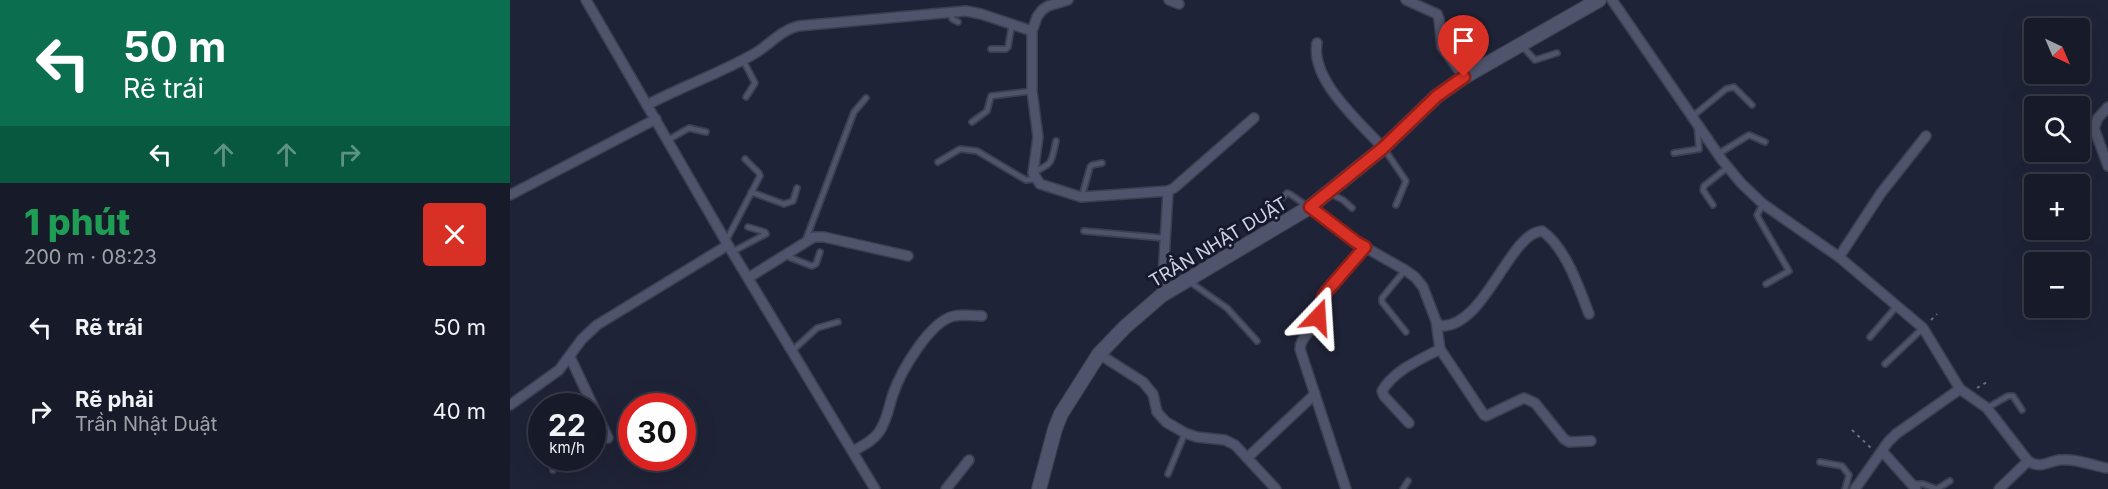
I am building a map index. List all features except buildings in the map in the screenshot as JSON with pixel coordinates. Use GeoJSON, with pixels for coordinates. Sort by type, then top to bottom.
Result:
{"type":"FeatureCollection","features":[{"type":"Feature","properties":{"kind":"main road","name":"TRẦN NHẬT DUẬT"},"geometry":{"type":"LineString","coordinates":[[1039,489],[1054,429],[1099,354],[1125,327],[1162,295],[1310,207],[1329,193],[1383,148],[1437,96],[1464,77],[1599,0]]}},
{"type":"Feature","properties":{"kind":"street"},"geometry":{"type":"LineString","coordinates":[[586,0],[728,246],[875,489]]}},
{"type":"Feature","properties":{"kind":"street"},"geometry":{"type":"LineString","coordinates":[[1068,0],[1042,10],[1032,31],[1032,91],[1038,137],[1034,176],[1040,184],[1082,196],[1168,191],[1254,118]]}},
{"type":"Feature","properties":{"kind":"street"},"geometry":{"type":"LineString","coordinates":[[1169,0],[1179,4]]}},
{"type":"Feature","properties":{"kind":"street"},"geometry":{"type":"LineString","coordinates":[[1406,0],[1437,14],[1442,47],[1464,77]]}},
{"type":"Feature","properties":{"kind":"street"},"geometry":{"type":"LineString","coordinates":[[1612,0],[1728,167],[1763,204],[1839,257],[1923,328],[1960,389],[1987,408],[2028,461],[2034,465],[2041,465],[2067,460],[2107,468]]}},
{"type":"Feature","properties":{"kind":"street"},"geometry":{"type":"LineString","coordinates":[[647,105],[681,87],[743,60],[760,51],[787,29],[798,26],[951,12],[981,14],[1032,31]]}},
{"type":"Feature","properties":{"kind":"street"},"geometry":{"type":"LineString","coordinates":[[1317,43],[1315,54],[1318,65],[1330,86],[1383,148]]}},
{"type":"Feature","properties":{"kind":"street"},"geometry":{"type":"LineString","coordinates":[[2108,107],[2098,118],[2094,128],[2108,166]]}},
{"type":"Feature","properties":{"kind":"street"},"geometry":{"type":"LineString","coordinates":[[510,195],[656,118]]}},
{"type":"Feature","properties":{"kind":"street"},"geometry":{"type":"LineString","coordinates":[[1839,257],[1881,193],[1926,136]]}},
{"type":"Feature","properties":{"kind":"street"},"geometry":{"type":"LineString","coordinates":[[1162,295],[1168,191]]}},
{"type":"Feature","properties":{"kind":"street"},"geometry":{"type":"LineString","coordinates":[[1310,207],[1356,242],[1405,270],[1423,287],[1436,321],[1440,349],[1484,415],[1524,398],[1535,404],[1564,439],[1569,442],[1591,441]]}},
{"type":"Feature","properties":{"kind":"street"},"geometry":{"type":"LineString","coordinates":[[1436,321],[1440,326],[1449,326],[1470,313],[1522,243],[1536,231],[1542,231],[1553,240],[1572,271],[1589,314]]}},
{"type":"Feature","properties":{"kind":"street"},"geometry":{"type":"LineString","coordinates":[[748,278],[814,237],[824,237],[908,256]]}},
{"type":"Feature","properties":{"kind":"street"},"geometry":{"type":"LineString","coordinates":[[510,405],[559,370],[582,339],[597,325],[728,246]]}},
{"type":"Feature","properties":{"kind":"street"},"geometry":{"type":"LineString","coordinates":[[1346,489],[1300,344],[1316,323],[1323,297],[1327,291],[1365,247]]}},
{"type":"Feature","properties":{"kind":"street"},"geometry":{"type":"LineString","coordinates":[[853,451],[879,433],[898,383],[934,327],[954,316],[982,316]]}},
{"type":"Feature","properties":{"kind":"street"},"geometry":{"type":"LineString","coordinates":[[1409,423],[1382,391],[1408,366],[1440,349]]}},
{"type":"Feature","properties":{"kind":"street"},"geometry":{"type":"LineString","coordinates":[[1099,354],[1143,382],[1153,394],[1161,418],[1185,433],[1197,437],[1225,440],[1235,445],[1276,489]]}},
{"type":"Feature","properties":{"kind":"street"},"geometry":{"type":"LineString","coordinates":[[570,357],[585,393]]}},
{"type":"Feature","properties":{"kind":"street"},"geometry":{"type":"LineString","coordinates":[[1856,489],[1896,434],[1960,389]]}},
{"type":"Feature","properties":{"kind":"street"},"geometry":{"type":"LineString","coordinates":[[1247,458],[1315,394]]}},
{"type":"Feature","properties":{"kind":"street"},"geometry":{"type":"LineString","coordinates":[[1881,453],[1915,487]]}},
{"type":"Feature","properties":{"kind":"street"},"geometry":{"type":"LineString","coordinates":[[946,489],[969,460]]}},
{"type":"Feature","properties":{"kind":"street"},"geometry":{"type":"LineString","coordinates":[[1999,489],[2028,461]]}},
{"type":"Feature","properties":{"kind":"lane"},"geometry":{"type":"LineString","coordinates":[[951,12],[952,19],[958,22]]}},
{"type":"Feature","properties":{"kind":"lane"},"geometry":{"type":"LineString","coordinates":[[991,49],[1006,50],[1012,24]]}},
{"type":"Feature","properties":{"kind":"lane"},"geometry":{"type":"LineString","coordinates":[[1521,45],[1535,60],[1557,52]]}},
{"type":"Feature","properties":{"kind":"lane"},"geometry":{"type":"LineString","coordinates":[[743,60],[754,83],[746,97]]}},
{"type":"Feature","properties":{"kind":"lane"},"geometry":{"type":"LineString","coordinates":[[1674,153],[1699,149],[1695,119],[1726,89],[1734,87],[1752,105]]}},
{"type":"Feature","properties":{"kind":"lane"},"geometry":{"type":"LineString","coordinates":[[972,122],[987,111],[991,96],[1032,91]]}},
{"type":"Feature","properties":{"kind":"lane"},"geometry":{"type":"LineString","coordinates":[[806,241],[854,112],[866,98]]}},
{"type":"Feature","properties":{"kind":"lane"},"geometry":{"type":"LineString","coordinates":[[668,140],[689,128],[705,132]]}},
{"type":"Feature","properties":{"kind":"lane"},"geometry":{"type":"LineString","coordinates":[[1718,154],[1749,135],[1765,142]]}},
{"type":"Feature","properties":{"kind":"lane"},"geometry":{"type":"LineString","coordinates":[[938,162],[956,150],[976,151],[1026,180],[1048,166],[1056,141]]}},
{"type":"Feature","properties":{"kind":"lane"},"geometry":{"type":"LineString","coordinates":[[1383,148],[1406,181],[1396,205]]}},
{"type":"Feature","properties":{"kind":"lane"},"geometry":{"type":"LineString","coordinates":[[728,246],[759,176],[759,172],[745,159]]}},
{"type":"Feature","properties":{"kind":"lane"},"geometry":{"type":"LineString","coordinates":[[1082,196],[1090,167],[1102,163]]}},
{"type":"Feature","properties":{"kind":"lane"},"geometry":{"type":"LineString","coordinates":[[1713,205],[1703,190],[1704,186],[1728,167]]}},
{"type":"Feature","properties":{"kind":"lane"},"geometry":{"type":"LineString","coordinates":[[751,192],[784,204],[793,201],[797,188]]}},
{"type":"Feature","properties":{"kind":"lane"},"geometry":{"type":"LineString","coordinates":[[1281,199],[1287,193],[1310,207]]}},
{"type":"Feature","properties":{"kind":"lane"},"geometry":{"type":"LineString","coordinates":[[1329,193],[1352,208]]}},
{"type":"Feature","properties":{"kind":"lane"},"geometry":{"type":"LineString","coordinates":[[1763,204],[1757,214],[1789,271],[1766,284]]}},
{"type":"Feature","properties":{"kind":"lane"},"geometry":{"type":"LineString","coordinates":[[728,246],[766,234],[748,227]]}},
{"type":"Feature","properties":{"kind":"lane"},"geometry":{"type":"LineString","coordinates":[[1084,231],[1164,237]]}},
{"type":"Feature","properties":{"kind":"lane"},"geometry":{"type":"LineString","coordinates":[[784,255],[812,266],[816,264],[820,252]]}},
{"type":"Feature","properties":{"kind":"lane"},"geometry":{"type":"LineString","coordinates":[[1405,270],[1382,298],[1382,302],[1406,332]]}},
{"type":"Feature","properties":{"kind":"lane"},"geometry":{"type":"LineString","coordinates":[[1188,280],[1227,308],[1257,341]]}},
{"type":"Feature","properties":{"kind":"lane"},"geometry":{"type":"LineString","coordinates":[[1870,338],[1898,306]]}},
{"type":"Feature","properties":{"kind":"lane"},"geometry":{"type":"LineString","coordinates":[[792,351],[817,328],[838,322]]}},
{"type":"Feature","properties":{"kind":"lane"},"geometry":{"type":"LineString","coordinates":[[1885,364],[1923,328]]}},
{"type":"Feature","properties":{"kind":"lane"},"geometry":{"type":"LineString","coordinates":[[1987,408],[2008,396],[2013,396],[2022,410]]}},
{"type":"Feature","properties":{"kind":"lane"},"geometry":{"type":"LineString","coordinates":[[1168,474],[1185,433]]}},
{"type":"Feature","properties":{"kind":"lane"},"geometry":{"type":"LineString","coordinates":[[1820,462],[1842,466],[1849,475],[1845,489]]}},
{"type":"Feature","properties":{"kind":"lane"},"geometry":{"type":"LineString","coordinates":[[1403,489],[1408,481]]}},
{"type":"Feature","properties":{"kind":"lane"},"geometry":{"type":"LineString","coordinates":[[1915,487],[1923,484],[1937,489],[1950,481]]}},
{"type":"Feature","properties":{"kind":"path"},"geometry":{"type":"LineString","coordinates":[[1852,430],[1881,453]]}},
{"type":"Feature","properties":{"kind":"route"},"geometry":{"type":"LineString","coordinates":[[1318,317],[1323,297],[1327,291],[1365,247],[1310,207],[1383,148],[1437,96],[1464,77]]}}]}
